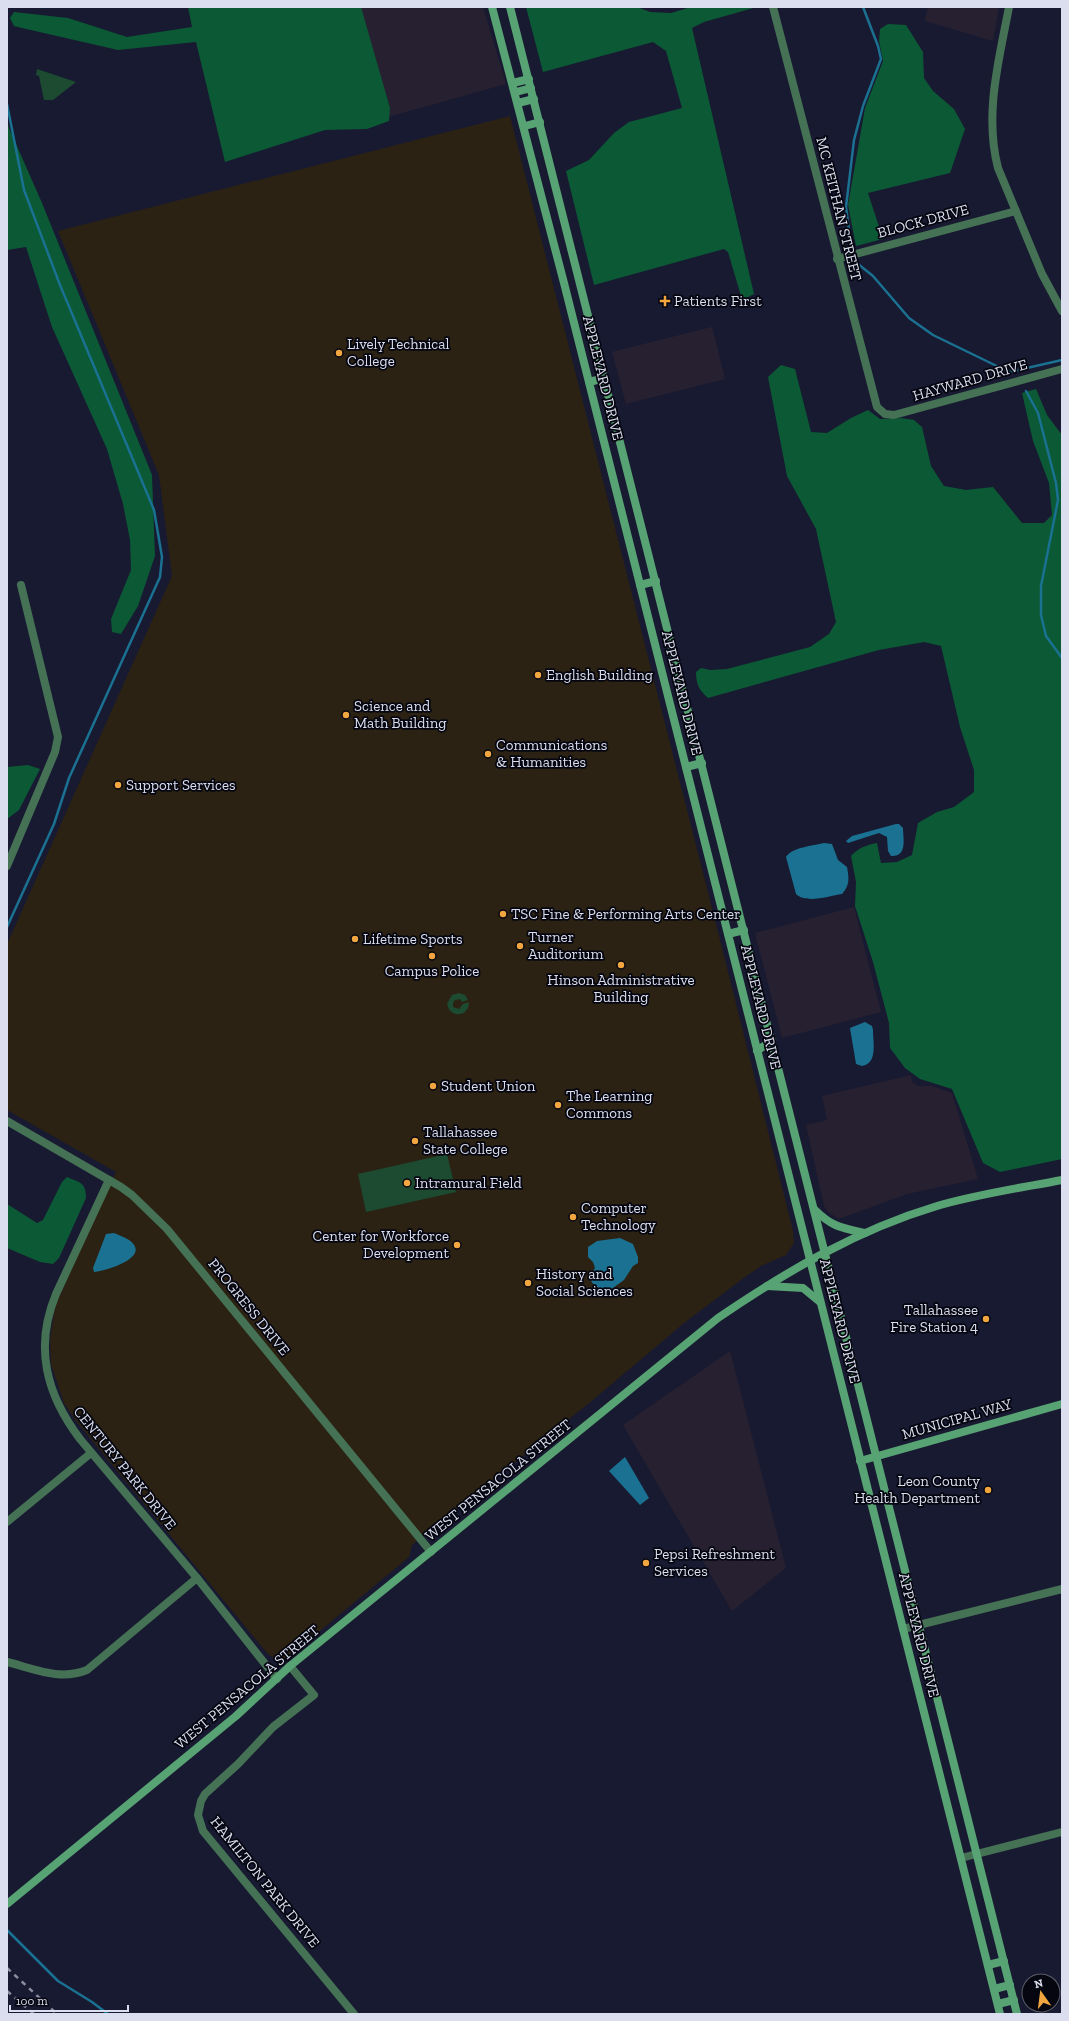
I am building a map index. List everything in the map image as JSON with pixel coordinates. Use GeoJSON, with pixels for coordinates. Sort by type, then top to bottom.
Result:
{"type":"FeatureCollection","features":[{"type":"Feature","properties":{"kind":"main road","name":"APPLEYARD DRIVE"},"geometry":{"type":"LineString","coordinates":[[492,7],[525,126],[1000,2014]]}},
{"type":"Feature","properties":{"kind":"main road","name":"APPLEYARD DRIVE"},"geometry":{"type":"LineString","coordinates":[[510,7],[605,378],[1017,2014]]}},
{"type":"Feature","properties":{"kind":"main road"},"geometry":{"type":"LineString","coordinates":[[513,83],[530,84]]}},
{"type":"Feature","properties":{"kind":"main road"},"geometry":{"type":"LineString","coordinates":[[516,92],[530,84]]}},
{"type":"Feature","properties":{"kind":"main road"},"geometry":{"type":"LineString","coordinates":[[518,103],[534,99]]}},
{"type":"Feature","properties":{"kind":"main road"},"geometry":{"type":"LineString","coordinates":[[525,126],[540,122]]}},
{"type":"Feature","properties":{"kind":"main road"},"geometry":{"type":"LineString","coordinates":[[589,382],[605,378]]}},
{"type":"Feature","properties":{"kind":"main road"},"geometry":{"type":"LineString","coordinates":[[640,585],[656,581]]}},
{"type":"Feature","properties":{"kind":"main road"},"geometry":{"type":"LineString","coordinates":[[686,767],[702,763]]}},
{"type":"Feature","properties":{"kind":"main road"},"geometry":{"type":"LineString","coordinates":[[728,934],[744,930]]}},
{"type":"Feature","properties":{"kind":"main road"},"geometry":{"type":"LineString","coordinates":[[757,1051],[772,1040]]}},
{"type":"Feature","properties":{"kind":"main road","name":"WEST PENSACOLA STREET"},"geometry":{"type":"LineString","coordinates":[[7,1904],[231,1721],[290,1666],[718,1318],[766,1286],[825,1251],[918,1212],[967,1198],[1062,1180]]}},
{"type":"Feature","properties":{"kind":"main road"},"geometry":{"type":"LineString","coordinates":[[814,1210],[829,1223],[838,1227],[866,1233]]}},
{"type":"Feature","properties":{"kind":"main road"},"geometry":{"type":"LineString","coordinates":[[766,1286],[803,1288],[820,1302]]}},
{"type":"Feature","properties":{"kind":"main road","name":"MUNICIPAL WAY"},"geometry":{"type":"LineString","coordinates":[[860,1461],[1062,1404]]}},
{"type":"Feature","properties":{"kind":"main road"},"geometry":{"type":"LineString","coordinates":[[988,1965],[1004,1961]]}},
{"type":"Feature","properties":{"kind":"main road"},"geometry":{"type":"LineString","coordinates":[[994,1990],[1010,1985]]}},
{"type":"Feature","properties":{"kind":"main road"},"geometry":{"type":"LineString","coordinates":[[998,2004],[1014,2000]]}},
{"type":"Feature","properties":{"kind":"street","name":"MC KEITHAN STREET"},"geometry":{"type":"LineString","coordinates":[[773,7],[872,392],[877,408],[885,414]]}},
{"type":"Feature","properties":{"kind":"street"},"geometry":{"type":"LineString","coordinates":[[1009,7],[993,98],[992,135],[998,168],[1042,274],[1062,310]]}},
{"type":"Feature","properties":{"kind":"street","name":"BLOCK DRIVE"},"geometry":{"type":"LineString","coordinates":[[837,259],[1016,211]]}},
{"type":"Feature","properties":{"kind":"street","name":"HAYWARD DRIVE"},"geometry":{"type":"LineString","coordinates":[[885,414],[894,415],[1062,369]]}},
{"type":"Feature","properties":{"kind":"street"},"geometry":{"type":"LineString","coordinates":[[7,866],[55,752],[58,737],[21,585]]}},
{"type":"Feature","properties":{"kind":"street","name":"PROGRESS DRIVE"},"geometry":{"type":"LineString","coordinates":[[7,1121],[132,1194],[167,1229],[432,1552]]}},
{"type":"Feature","properties":{"kind":"street","name":"CENTURY PARK DRIVE"},"geometry":{"type":"LineString","coordinates":[[110,1180],[55,1295],[48,1318],[45,1360],[52,1391],[66,1419],[91,1453],[197,1578],[277,1679]]}},
{"type":"Feature","properties":{"kind":"street"},"geometry":{"type":"LineString","coordinates":[[7,1522],[91,1453]]}},
{"type":"Feature","properties":{"kind":"street"},"geometry":{"type":"LineString","coordinates":[[7,1662],[65,1675],[75,1675],[87,1670],[197,1578]]}},
{"type":"Feature","properties":{"kind":"street"},"geometry":{"type":"LineString","coordinates":[[903,1629],[1062,1589]]}},
{"type":"Feature","properties":{"kind":"street","name":"HAMILTON PARK DRIVE"},"geometry":{"type":"LineString","coordinates":[[290,1666],[314,1695],[273,1727],[238,1764],[205,1794],[198,1807],[199,1821],[203,1831],[354,2014]]}},
{"type":"Feature","properties":{"kind":"street"},"geometry":{"type":"LineString","coordinates":[[961,1858],[1062,1832]]}},
{"type":"Feature","properties":{"kind":"shaded area"},"geometry":{"type":"Polygon","coordinates":[[[360,7],[483,7],[506,84],[388,117],[360,7]]]}},
{"type":"Feature","properties":{"kind":"shaded area"},"geometry":{"type":"Polygon","coordinates":[[[928,7],[999,7],[993,41],[925,21],[928,7]]]}},
{"type":"Feature","properties":{"kind":"shaded area","name":"Tallahassee State College"},"geometry":{"type":"Polygon","coordinates":[[[510,116],[712,908],[793,1231],[794,1243],[786,1255],[761,1266],[684,1323],[594,1399],[412,1545],[409,1557],[286,1659],[276,1660],[267,1653],[76,1421],[64,1403],[51,1364],[50,1340],[55,1306],[116,1172],[7,1110],[7,944],[172,576],[159,475],[58,231],[510,116]]]}},
{"type":"Feature","properties":{"kind":"shaded area"},"geometry":{"type":"Polygon","coordinates":[[[712,327],[725,379],[626,404],[612,352],[712,327]]]}},
{"type":"Feature","properties":{"kind":"shaded area"},"geometry":{"type":"Polygon","coordinates":[[[854,907],[881,1012],[782,1038],[755,933],[854,907]]]}},
{"type":"Feature","properties":{"kind":"shaded area"},"geometry":{"type":"Polygon","coordinates":[[[911,1075],[912,1082],[918,1086],[931,1086],[952,1093],[978,1179],[907,1194],[839,1219],[828,1212],[824,1206],[806,1125],[827,1120],[822,1096],[911,1075]]]}},
{"type":"Feature","properties":{"kind":"shaded area"},"geometry":{"type":"Polygon","coordinates":[[[730,1351],[786,1568],[732,1611],[623,1425],[730,1351]]]}},
{"type":"Feature","properties":{"kind":"green space"},"geometry":{"type":"Polygon","coordinates":[[[188,7],[361,7],[390,108],[389,121],[367,129],[325,130],[225,162],[196,42],[118,50],[14,26],[10,18],[14,12],[68,18],[127,37],[192,27],[188,7]]]}},
{"type":"Feature","properties":{"kind":"green space"},"geometry":{"type":"Polygon","coordinates":[[[526,7],[637,7],[650,12],[671,13],[691,7],[757,7],[704,22],[692,28],[754,294],[746,298],[741,296],[728,252],[724,249],[594,285],[566,171],[589,160],[614,133],[629,122],[682,108],[666,51],[653,42],[543,72],[526,7]]]}},
{"type":"Feature","properties":{"kind":"green space"},"geometry":{"type":"Polygon","coordinates":[[[888,24],[906,25],[923,52],[924,78],[933,91],[954,109],[965,129],[950,173],[868,193],[883,239],[856,246],[848,205],[865,108],[883,61],[879,41],[880,29],[888,24]]]}},
{"type":"Feature","properties":{"kind":"green space"},"geometry":{"type":"Polygon","coordinates":[[[37,69],[76,82],[53,100],[44,100],[39,76],[36,75],[37,69]]]}},
{"type":"Feature","properties":{"kind":"green space"},"geometry":{"type":"Polygon","coordinates":[[[7,120],[152,475],[155,556],[138,606],[121,634],[112,632],[111,619],[131,570],[130,540],[123,504],[107,449],[52,327],[26,247],[7,250],[7,120]]]}},
{"type":"Feature","properties":{"kind":"green space"},"geometry":{"type":"Polygon","coordinates":[[[781,365],[795,369],[811,432],[827,433],[851,418],[868,410],[880,419],[901,418],[914,420],[922,427],[931,466],[944,486],[966,490],[993,487],[1022,523],[1044,523],[1052,515],[1049,483],[1033,441],[1022,393],[1036,389],[1047,415],[1062,435],[1062,1159],[1000,1172],[983,1163],[952,1089],[920,1079],[905,1068],[890,1048],[889,1023],[873,962],[855,906],[856,882],[851,856],[856,851],[862,847],[877,843],[881,863],[897,862],[912,855],[918,823],[937,812],[954,807],[974,792],[974,770],[960,727],[941,646],[924,642],[879,650],[708,698],[702,692],[697,683],[696,672],[701,668],[710,670],[727,669],[810,647],[829,634],[836,622],[816,529],[787,476],[768,377],[781,365]]]}},
{"type":"Feature","properties":{"kind":"green space"},"geometry":{"type":"Polygon","coordinates":[[[28,765],[40,769],[19,810],[7,819],[7,767],[28,765]]]}},
{"type":"Feature","properties":{"kind":"green space"},"geometry":{"type":"Polygon","coordinates":[[[459,993],[465,995],[468,1000],[462,1002],[460,999],[455,1000],[453,1007],[459,1009],[463,1004],[469,1002],[468,1008],[464,1013],[456,1014],[449,1010],[447,1004],[452,995],[459,993]]]}},
{"type":"Feature","properties":{"kind":"green space","name":"Intramural Field"},"geometry":{"type":"Polygon","coordinates":[[[447,1154],[456,1192],[366,1212],[358,1174],[447,1154]]]}},
{"type":"Feature","properties":{"kind":"green space"},"geometry":{"type":"Polygon","coordinates":[[[67,1177],[79,1182],[83,1186],[86,1193],[86,1198],[59,1258],[53,1264],[40,1262],[7,1248],[7,1204],[37,1223],[43,1220],[62,1182],[67,1177]]]}},
{"type":"Feature","properties":{"kind":"water"},"geometry":{"type":"Polygon","coordinates":[[[899,824],[903,828],[904,842],[902,850],[896,855],[891,856],[888,851],[887,837],[879,833],[848,843],[846,841],[852,836],[899,824]]]}},
{"type":"Feature","properties":{"kind":"water"},"geometry":{"type":"Polygon","coordinates":[[[824,843],[832,844],[838,860],[847,867],[848,884],[842,894],[812,899],[800,897],[796,894],[786,857],[793,851],[803,847],[824,843]]]}},
{"type":"Feature","properties":{"kind":"water"},"geometry":{"type":"Polygon","coordinates":[[[865,1022],[872,1026],[874,1052],[870,1061],[862,1066],[856,1064],[850,1028],[865,1022]]]}},
{"type":"Feature","properties":{"kind":"water"},"geometry":{"type":"Polygon","coordinates":[[[114,1233],[129,1240],[135,1246],[135,1252],[132,1257],[117,1266],[94,1272],[93,1268],[106,1234],[114,1233]]]}},
{"type":"Feature","properties":{"kind":"water"},"geometry":{"type":"Polygon","coordinates":[[[620,1238],[633,1244],[638,1257],[638,1263],[633,1266],[624,1280],[606,1293],[591,1281],[592,1273],[595,1268],[593,1262],[588,1257],[588,1247],[597,1241],[620,1238]]]}},
{"type":"Feature","properties":{"kind":"water"},"geometry":{"type":"Polygon","coordinates":[[[625,1457],[649,1498],[640,1505],[609,1471],[625,1457]]]}},
{"type":"Feature","properties":{"kind":"waterway"},"geometry":{"type":"LineString","coordinates":[[850,239],[846,207],[854,140],[863,106],[881,59],[878,46],[863,7]]}},
{"type":"Feature","properties":{"kind":"waterway"},"geometry":{"type":"LineString","coordinates":[[7,104],[24,190],[60,285],[154,510],[162,557],[160,577],[69,778],[54,824],[7,927]]}},
{"type":"Feature","properties":{"kind":"waterway"},"geometry":{"type":"LineString","coordinates":[[858,264],[873,276],[909,318],[933,335],[1009,372],[1062,360]]}},
{"type":"Feature","properties":{"kind":"waterway"},"geometry":{"type":"LineString","coordinates":[[1026,391],[1038,413],[1056,483],[1058,500],[1041,586],[1041,615],[1046,636],[1062,658]]}},
{"type":"Feature","properties":{"kind":"waterway"},"geometry":{"type":"LineString","coordinates":[[7,1930],[58,1981],[92,2002],[108,2014]]}},
{"type":"Feature","properties":{"kind":"railway"},"geometry":{"type":"LineString","coordinates":[[7,1968],[57,2014]]}},
{"type":"Feature","properties":{"kind":"railway"},"geometry":{"type":"LineString","coordinates":[[7,1991],[34,2014]]}},
{"type":"Feature","properties":{"kind":"place","name":"Patients First"},"geometry":{"type":"Point","coordinates":[665,301]}},
{"type":"Feature","properties":{"kind":"place","name":"Lively Technical College"},"geometry":{"type":"Point","coordinates":[339,353]}},
{"type":"Feature","properties":{"kind":"place","name":"English Building"},"geometry":{"type":"Point","coordinates":[538,675]}},
{"type":"Feature","properties":{"kind":"place","name":"Science and Math Building"},"geometry":{"type":"Point","coordinates":[346,715]}},
{"type":"Feature","properties":{"kind":"place","name":"Communications & Humanities"},"geometry":{"type":"Point","coordinates":[488,754]}},
{"type":"Feature","properties":{"kind":"place","name":"Support Services"},"geometry":{"type":"Point","coordinates":[118,785]}},
{"type":"Feature","properties":{"kind":"place","name":"TSC Fine & Performing Arts Center"},"geometry":{"type":"Point","coordinates":[503,914]}},
{"type":"Feature","properties":{"kind":"place","name":"Lifetime Sports"},"geometry":{"type":"Point","coordinates":[355,939]}},
{"type":"Feature","properties":{"kind":"place","name":"Turner Auditorium"},"geometry":{"type":"Point","coordinates":[520,946]}},
{"type":"Feature","properties":{"kind":"place","name":"Campus Police"},"geometry":{"type":"Point","coordinates":[432,956]}},
{"type":"Feature","properties":{"kind":"place","name":"Hinson Administrative Building"},"geometry":{"type":"Point","coordinates":[621,965]}},
{"type":"Feature","properties":{"kind":"place","name":"Student Union"},"geometry":{"type":"Point","coordinates":[433,1086]}},
{"type":"Feature","properties":{"kind":"place","name":"The Learning Commons"},"geometry":{"type":"Point","coordinates":[558,1105]}},
{"type":"Feature","properties":{"kind":"place","name":"Tallahassee State College"},"geometry":{"type":"Point","coordinates":[415,1141]}},
{"type":"Feature","properties":{"kind":"place","name":"Intramural Field"},"geometry":{"type":"Point","coordinates":[407,1183]}},
{"type":"Feature","properties":{"kind":"place","name":"Computer Technology"},"geometry":{"type":"Point","coordinates":[573,1217]}},
{"type":"Feature","properties":{"kind":"place","name":"Center for Workforce Development"},"geometry":{"type":"Point","coordinates":[457,1245]}},
{"type":"Feature","properties":{"kind":"place","name":"History and Social Sciences"},"geometry":{"type":"Point","coordinates":[528,1283]}},
{"type":"Feature","properties":{"kind":"place","name":"Tallahassee Fire Station 4"},"geometry":{"type":"Point","coordinates":[986,1319]}},
{"type":"Feature","properties":{"kind":"place","name":"Leon County Health Department"},"geometry":{"type":"Point","coordinates":[988,1490]}},
{"type":"Feature","properties":{"kind":"place","name":"Pepsi Refreshment Services"},"geometry":{"type":"Point","coordinates":[646,1563]}}]}
